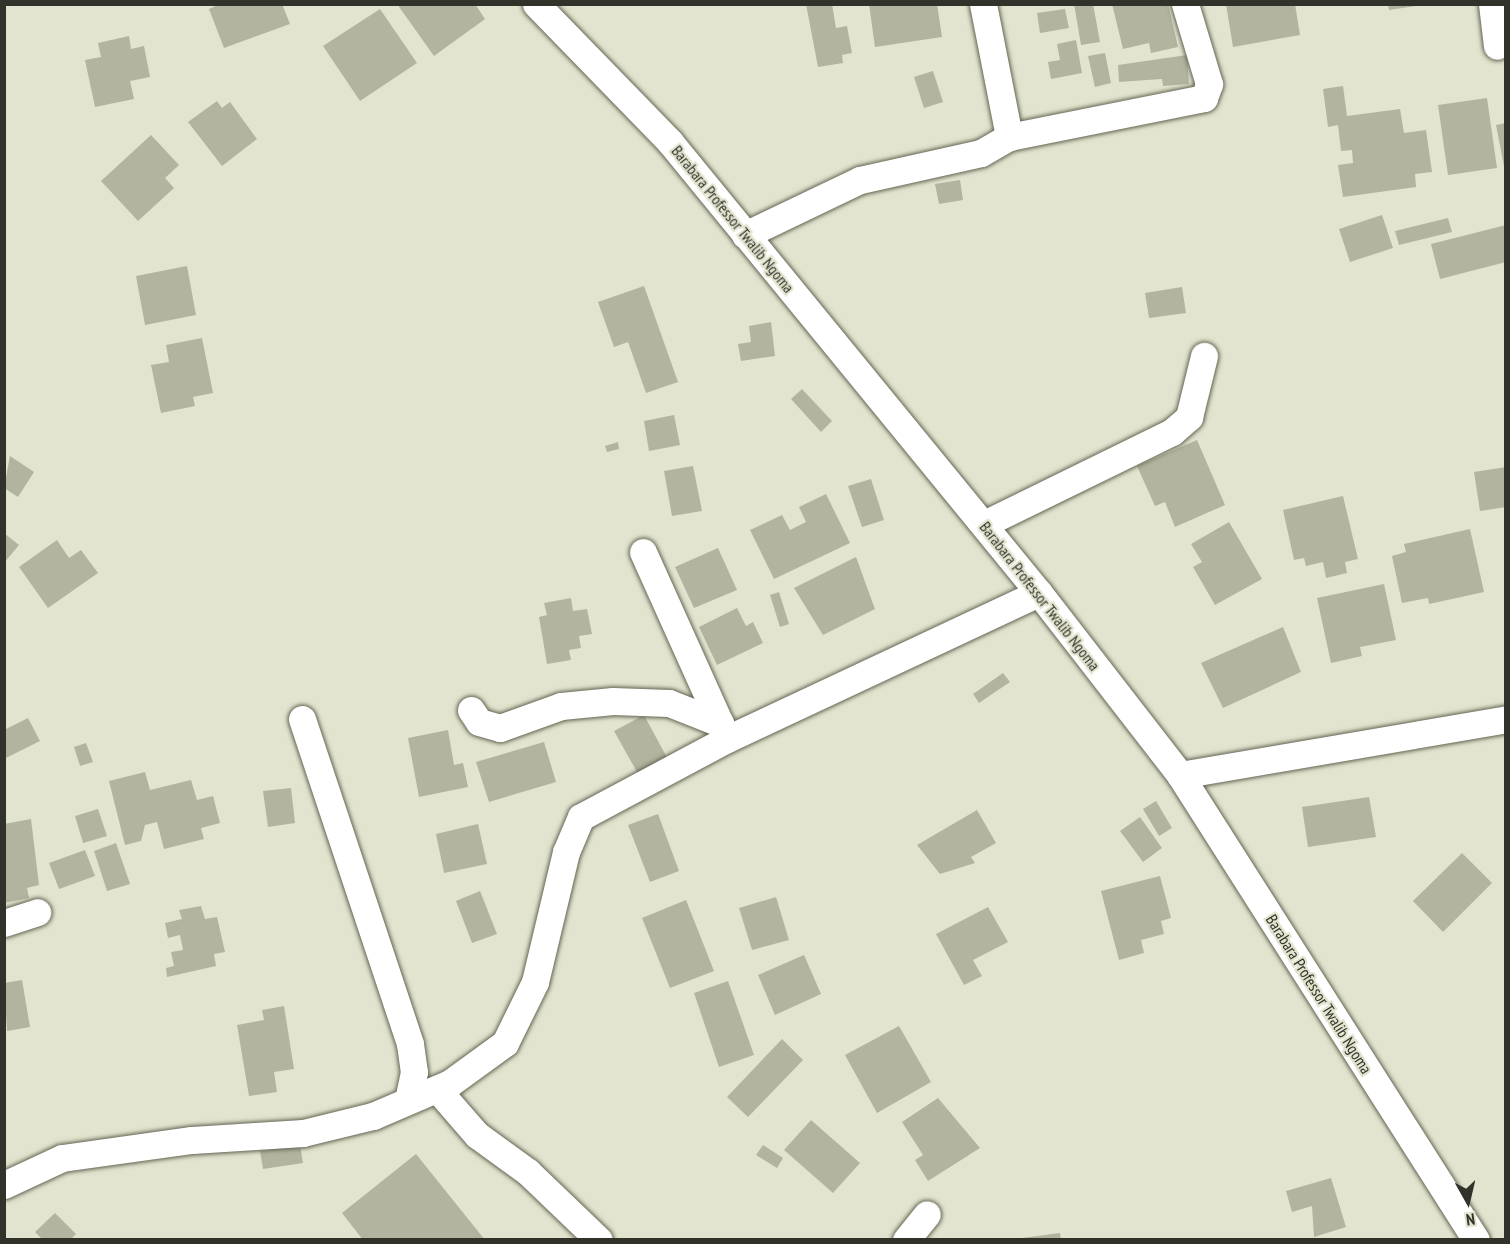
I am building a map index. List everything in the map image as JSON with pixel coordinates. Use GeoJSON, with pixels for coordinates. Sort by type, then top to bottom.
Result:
{"type":"FeatureCollection","features":[{"type":"Feature","properties":{"kind":"street","name":"Barabara Professor Twalib Ngoma"},"geometry":{"type":"LineString","coordinates":[[536,4],[670,142],[1039,592],[1180,775],[1476,1239]]}},
{"type":"Feature","properties":{"kind":"street"},"geometry":{"type":"LineString","coordinates":[[983,4],[1009,137]]}},
{"type":"Feature","properties":{"kind":"street"},"geometry":{"type":"LineString","coordinates":[[745,235],[860,180],[981,153],[1009,137],[1204,98],[1209,84],[1185,4]]}},
{"type":"Feature","properties":{"kind":"street"},"geometry":{"type":"LineString","coordinates":[[1492,4],[1497,46]]}},
{"type":"Feature","properties":{"kind":"street"},"geometry":{"type":"LineString","coordinates":[[984,524],[1172,432],[1189,417],[1204,356]]}},
{"type":"Feature","properties":{"kind":"street"},"geometry":{"type":"LineString","coordinates":[[643,552],[723,731]]}},
{"type":"Feature","properties":{"kind":"street"},"geometry":{"type":"LineString","coordinates":[[4,1185],[62,1158],[192,1140],[303,1133],[372,1116],[436,1089],[505,1043],[535,982],[566,852],[581,817],[723,731],[1039,592]]}},
{"type":"Feature","properties":{"kind":"street"},"geometry":{"type":"LineString","coordinates":[[471,710],[480,722],[500,728],[561,706],[613,701],[669,703],[723,731]]}},
{"type":"Feature","properties":{"kind":"street"},"geometry":{"type":"LineString","coordinates":[[303,719],[411,1044],[414,1072],[408,1100]]}},
{"type":"Feature","properties":{"kind":"street"},"geometry":{"type":"LineString","coordinates":[[1180,775],[1506,719]]}},
{"type":"Feature","properties":{"kind":"street"},"geometry":{"type":"LineString","coordinates":[[4,923],[38,912]]}},
{"type":"Feature","properties":{"kind":"street"},"geometry":{"type":"LineString","coordinates":[[436,1089],[477,1135],[528,1172],[599,1239]]}},
{"type":"Feature","properties":{"kind":"street"},"geometry":{"type":"LineString","coordinates":[[906,1239],[927,1214]]}},
{"type":"Feature","properties":{"kind":"building"},"geometry":{"type":"Polygon","coordinates":[[[220,4],[282,4],[290,24],[224,48],[209,9],[220,4]]]}},
{"type":"Feature","properties":{"kind":"building"},"geometry":{"type":"Polygon","coordinates":[[[397,4],[475,4],[485,19],[434,56],[397,4]]]}},
{"type":"Feature","properties":{"kind":"building"},"geometry":{"type":"Polygon","coordinates":[[[806,4],[832,4],[836,28],[847,26],[852,53],[842,55],[843,63],[818,67],[806,4]]]}},
{"type":"Feature","properties":{"kind":"building"},"geometry":{"type":"Polygon","coordinates":[[[869,4],[937,4],[942,37],[875,47],[869,4]]]}},
{"type":"Feature","properties":{"kind":"building"},"geometry":{"type":"Polygon","coordinates":[[[1074,4],[1093,4],[1100,42],[1081,45],[1074,4]]]}},
{"type":"Feature","properties":{"kind":"building"},"geometry":{"type":"Polygon","coordinates":[[[1112,4],[1168,4],[1178,47],[1151,53],[1149,43],[1123,49],[1112,4]]]}},
{"type":"Feature","properties":{"kind":"building"},"geometry":{"type":"Polygon","coordinates":[[[1226,4],[1295,4],[1300,35],[1233,47],[1226,4]]]}},
{"type":"Feature","properties":{"kind":"building"},"geometry":{"type":"Polygon","coordinates":[[[1388,4],[1416,4],[1416,6],[1389,10],[1388,4]]]}},
{"type":"Feature","properties":{"kind":"building"},"geometry":{"type":"Polygon","coordinates":[[[380,9],[417,63],[360,101],[323,46],[380,9]]]}},
{"type":"Feature","properties":{"kind":"building"},"geometry":{"type":"Polygon","coordinates":[[[1065,9],[1069,28],[1040,33],[1037,13],[1065,9]]]}},
{"type":"Feature","properties":{"kind":"building"},"geometry":{"type":"Polygon","coordinates":[[[129,36],[131,49],[144,46],[150,77],[130,81],[134,99],[95,107],[85,60],[101,57],[98,43],[129,36]]]}},
{"type":"Feature","properties":{"kind":"building"},"geometry":{"type":"Polygon","coordinates":[[[1076,40],[1082,73],[1051,79],[1048,62],[1060,60],[1057,44],[1076,40]]]}},
{"type":"Feature","properties":{"kind":"building"},"geometry":{"type":"Polygon","coordinates":[[[1105,53],[1111,83],[1095,87],[1088,56],[1105,53]]]}},
{"type":"Feature","properties":{"kind":"building"},"geometry":{"type":"Polygon","coordinates":[[[1187,55],[1189,84],[1163,86],[1162,79],[1119,82],[1118,65],[1187,55]]]}},
{"type":"Feature","properties":{"kind":"building"},"geometry":{"type":"Polygon","coordinates":[[[933,71],[943,102],[924,108],[914,77],[933,71]]]}},
{"type":"Feature","properties":{"kind":"building"},"geometry":{"type":"Polygon","coordinates":[[[1343,86],[1347,116],[1400,109],[1404,133],[1426,130],[1432,172],[1415,174],[1416,187],[1343,197],[1338,165],[1353,163],[1352,150],[1341,151],[1338,125],[1328,127],[1323,89],[1343,86]]]}},
{"type":"Feature","properties":{"kind":"building"},"geometry":{"type":"Polygon","coordinates":[[[1487,98],[1497,168],[1448,175],[1438,105],[1487,98]]]}},
{"type":"Feature","properties":{"kind":"building"},"geometry":{"type":"Polygon","coordinates":[[[217,101],[222,108],[230,102],[257,139],[222,166],[188,122],[217,101]]]}},
{"type":"Feature","properties":{"kind":"building"},"geometry":{"type":"Polygon","coordinates":[[[1506,123],[1506,166],[1504,166],[1496,125],[1506,123]]]}},
{"type":"Feature","properties":{"kind":"building"},"geometry":{"type":"Polygon","coordinates":[[[151,135],[179,165],[165,178],[174,188],[138,221],[101,181],[151,135]]]}},
{"type":"Feature","properties":{"kind":"building"},"geometry":{"type":"Polygon","coordinates":[[[960,180],[963,200],[939,204],[935,184],[960,180]]]}},
{"type":"Feature","properties":{"kind":"building"},"geometry":{"type":"Polygon","coordinates":[[[1382,215],[1393,248],[1350,262],[1339,229],[1382,215]]]}},
{"type":"Feature","properties":{"kind":"building"},"geometry":{"type":"Polygon","coordinates":[[[1448,218],[1452,232],[1399,245],[1395,231],[1448,218]]]}},
{"type":"Feature","properties":{"kind":"building"},"geometry":{"type":"Polygon","coordinates":[[[1506,225],[1506,262],[1440,279],[1431,244],[1506,225]]]}},
{"type":"Feature","properties":{"kind":"building"},"geometry":{"type":"Polygon","coordinates":[[[187,266],[196,315],[145,325],[136,276],[187,266]]]}},
{"type":"Feature","properties":{"kind":"building"},"geometry":{"type":"Polygon","coordinates":[[[644,286],[678,382],[646,393],[628,342],[614,347],[598,302],[644,286]]]}},
{"type":"Feature","properties":{"kind":"building"},"geometry":{"type":"Polygon","coordinates":[[[1182,287],[1186,313],[1149,318],[1145,293],[1182,287]]]}},
{"type":"Feature","properties":{"kind":"building"},"geometry":{"type":"Polygon","coordinates":[[[771,322],[775,356],[741,361],[738,344],[751,342],[749,326],[771,322]]]}},
{"type":"Feature","properties":{"kind":"building"},"geometry":{"type":"Polygon","coordinates":[[[202,338],[213,393],[193,397],[195,406],[161,413],[151,365],[169,362],[166,345],[202,338]]]}},
{"type":"Feature","properties":{"kind":"building"},"geometry":{"type":"Polygon","coordinates":[[[802,389],[832,421],[821,432],[791,399],[802,389]]]}},
{"type":"Feature","properties":{"kind":"building"},"geometry":{"type":"Polygon","coordinates":[[[674,415],[680,445],[649,451],[644,421],[674,415]]]}},
{"type":"Feature","properties":{"kind":"building"},"geometry":{"type":"Polygon","coordinates":[[[1197,440],[1225,505],[1175,527],[1165,502],[1155,506],[1137,466],[1197,440]]]}},
{"type":"Feature","properties":{"kind":"building"},"geometry":{"type":"Polygon","coordinates":[[[618,442],[619,449],[607,452],[605,446],[618,442]]]}},
{"type":"Feature","properties":{"kind":"building"},"geometry":{"type":"Polygon","coordinates":[[[10,456],[34,472],[18,497],[4,488],[10,456]]]}},
{"type":"Feature","properties":{"kind":"building"},"geometry":{"type":"Polygon","coordinates":[[[693,466],[702,511],[672,516],[664,471],[693,466]]]}},
{"type":"Feature","properties":{"kind":"building"},"geometry":{"type":"Polygon","coordinates":[[[1506,467],[1506,507],[1480,511],[1474,472],[1506,467]]]}},
{"type":"Feature","properties":{"kind":"building"},"geometry":{"type":"Polygon","coordinates":[[[871,479],[884,520],[862,527],[848,486],[871,479]]]}},
{"type":"Feature","properties":{"kind":"building"},"geometry":{"type":"Polygon","coordinates":[[[826,494],[850,543],[774,579],[750,530],[782,515],[790,530],[806,522],[799,507],[826,494]]]}},
{"type":"Feature","properties":{"kind":"building"},"geometry":{"type":"Polygon","coordinates":[[[1343,496],[1358,559],[1345,562],[1347,573],[1326,578],[1323,562],[1306,566],[1304,558],[1294,560],[1283,510],[1343,496]]]}},
{"type":"Feature","properties":{"kind":"building"},"geometry":{"type":"Polygon","coordinates":[[[1229,522],[1262,579],[1215,605],[1193,567],[1202,562],[1191,544],[1229,522]]]}},
{"type":"Feature","properties":{"kind":"building"},"geometry":{"type":"Polygon","coordinates":[[[1470,529],[1484,592],[1429,604],[1428,598],[1402,603],[1392,556],[1406,552],[1404,544],[1470,529]]]}},
{"type":"Feature","properties":{"kind":"building"},"geometry":{"type":"Polygon","coordinates":[[[4,533],[19,545],[4,563],[4,533]]]}},
{"type":"Feature","properties":{"kind":"building"},"geometry":{"type":"Polygon","coordinates":[[[57,540],[69,558],[81,550],[98,573],[48,608],[19,567],[57,540]]]}},
{"type":"Feature","properties":{"kind":"building"},"geometry":{"type":"Polygon","coordinates":[[[718,548],[737,590],[694,608],[675,567],[718,548]]]}},
{"type":"Feature","properties":{"kind":"building"},"geometry":{"type":"Polygon","coordinates":[[[856,557],[875,609],[823,635],[794,588],[856,557]]]}},
{"type":"Feature","properties":{"kind":"building"},"geometry":{"type":"Polygon","coordinates":[[[1384,584],[1396,640],[1360,647],[1362,656],[1331,663],[1317,598],[1384,584]]]}},
{"type":"Feature","properties":{"kind":"building"},"geometry":{"type":"Polygon","coordinates":[[[779,592],[789,624],[780,627],[770,595],[779,592]]]}},
{"type":"Feature","properties":{"kind":"building"},"geometry":{"type":"Polygon","coordinates":[[[571,598],[573,611],[587,609],[592,634],[579,636],[581,648],[569,650],[571,660],[547,664],[539,617],[547,615],[544,603],[571,598]]]}},
{"type":"Feature","properties":{"kind":"building"},"geometry":{"type":"Polygon","coordinates":[[[737,608],[746,626],[753,622],[763,643],[717,665],[699,627],[737,608]]]}},
{"type":"Feature","properties":{"kind":"building"},"geometry":{"type":"Polygon","coordinates":[[[1283,627],[1301,672],[1223,708],[1201,663],[1283,627]]]}},
{"type":"Feature","properties":{"kind":"building"},"geometry":{"type":"Polygon","coordinates":[[[1003,673],[1010,682],[979,703],[973,694],[1003,673]]]}},
{"type":"Feature","properties":{"kind":"building"},"geometry":{"type":"Polygon","coordinates":[[[644,715],[671,765],[642,781],[614,731],[644,715]]]}},
{"type":"Feature","properties":{"kind":"building"},"geometry":{"type":"Polygon","coordinates":[[[28,718],[40,741],[6,758],[4,730],[28,718]]]}},
{"type":"Feature","properties":{"kind":"building"},"geometry":{"type":"Polygon","coordinates":[[[448,730],[454,765],[463,763],[468,787],[419,797],[408,738],[448,730]]]}},
{"type":"Feature","properties":{"kind":"building"},"geometry":{"type":"Polygon","coordinates":[[[544,742],[556,782],[489,802],[476,762],[544,742]]]}},
{"type":"Feature","properties":{"kind":"building"},"geometry":{"type":"Polygon","coordinates":[[[86,743],[93,762],[80,766],[74,747],[86,743]]]}},
{"type":"Feature","properties":{"kind":"building"},"geometry":{"type":"Polygon","coordinates":[[[145,772],[150,790],[191,780],[197,800],[213,796],[220,823],[201,828],[204,839],[164,849],[157,822],[145,825],[141,841],[125,845],[109,781],[145,772]]]}},
{"type":"Feature","properties":{"kind":"building"},"geometry":{"type":"Polygon","coordinates":[[[291,788],[295,823],[268,827],[263,791],[291,788]]]}},
{"type":"Feature","properties":{"kind":"building"},"geometry":{"type":"Polygon","coordinates":[[[1369,797],[1376,837],[1308,847],[1302,807],[1369,797]]]}},
{"type":"Feature","properties":{"kind":"building"},"geometry":{"type":"Polygon","coordinates":[[[1156,801],[1172,828],[1159,836],[1143,809],[1156,801]]]}},
{"type":"Feature","properties":{"kind":"building"},"geometry":{"type":"Polygon","coordinates":[[[98,809],[107,836],[83,843],[75,816],[98,809]]]}},
{"type":"Feature","properties":{"kind":"building"},"geometry":{"type":"Polygon","coordinates":[[[977,810],[996,843],[971,857],[975,863],[940,874],[917,845],[977,810]]]}},
{"type":"Feature","properties":{"kind":"building"},"geometry":{"type":"Polygon","coordinates":[[[658,814],[679,871],[650,882],[628,825],[658,814]]]}},
{"type":"Feature","properties":{"kind":"building"},"geometry":{"type":"Polygon","coordinates":[[[1140,817],[1162,848],[1143,862],[1120,831],[1140,817]]]}},
{"type":"Feature","properties":{"kind":"building"},"geometry":{"type":"Polygon","coordinates":[[[31,819],[39,885],[27,888],[29,898],[4,903],[4,824],[31,819]]]}},
{"type":"Feature","properties":{"kind":"building"},"geometry":{"type":"Polygon","coordinates":[[[478,824],[487,864],[444,873],[436,834],[478,824]]]}},
{"type":"Feature","properties":{"kind":"building"},"geometry":{"type":"Polygon","coordinates":[[[116,843],[130,884],[107,891],[94,851],[116,843]]]}},
{"type":"Feature","properties":{"kind":"building"},"geometry":{"type":"Polygon","coordinates":[[[85,850],[95,876],[59,889],[49,863],[85,850]]]}},
{"type":"Feature","properties":{"kind":"building"},"geometry":{"type":"Polygon","coordinates":[[[1462,853],[1492,883],[1443,932],[1413,901],[1462,853]]]}},
{"type":"Feature","properties":{"kind":"building"},"geometry":{"type":"Polygon","coordinates":[[[1160,876],[1171,918],[1161,921],[1164,934],[1141,940],[1144,953],[1119,960],[1101,891],[1160,876]]]}},
{"type":"Feature","properties":{"kind":"building"},"geometry":{"type":"Polygon","coordinates":[[[480,891],[497,934],[472,943],[456,901],[480,891]]]}},
{"type":"Feature","properties":{"kind":"building"},"geometry":{"type":"Polygon","coordinates":[[[776,897],[789,940],[752,950],[739,908],[776,897]]]}},
{"type":"Feature","properties":{"kind":"building"},"geometry":{"type":"Polygon","coordinates":[[[686,900],[714,971],[670,988],[642,918],[686,900]]]}},
{"type":"Feature","properties":{"kind":"building"},"geometry":{"type":"Polygon","coordinates":[[[201,906],[205,919],[217,917],[225,952],[214,954],[216,966],[167,977],[166,968],[174,966],[171,952],[183,950],[180,935],[168,938],[165,923],[182,919],[179,910],[201,906]]]}},
{"type":"Feature","properties":{"kind":"building"},"geometry":{"type":"Polygon","coordinates":[[[988,907],[1008,942],[973,960],[982,976],[964,985],[936,934],[988,907]]]}},
{"type":"Feature","properties":{"kind":"building"},"geometry":{"type":"Polygon","coordinates":[[[804,955],[821,994],[775,1015],[758,975],[804,955]]]}},
{"type":"Feature","properties":{"kind":"building"},"geometry":{"type":"Polygon","coordinates":[[[22,980],[30,1027],[7,1031],[4,983],[22,980]]]}},
{"type":"Feature","properties":{"kind":"building"},"geometry":{"type":"Polygon","coordinates":[[[728,981],[754,1055],[719,1067],[694,993],[728,981]]]}},
{"type":"Feature","properties":{"kind":"building"},"geometry":{"type":"Polygon","coordinates":[[[284,1006],[294,1069],[274,1072],[277,1092],[249,1096],[237,1025],[264,1020],[262,1010],[284,1006]]]}},
{"type":"Feature","properties":{"kind":"building"},"geometry":{"type":"Polygon","coordinates":[[[899,1026],[931,1082],[877,1113],[845,1055],[899,1026]]]}},
{"type":"Feature","properties":{"kind":"building"},"geometry":{"type":"Polygon","coordinates":[[[782,1039],[803,1060],[748,1117],[727,1097],[782,1039]]]}},
{"type":"Feature","properties":{"kind":"building"},"geometry":{"type":"Polygon","coordinates":[[[938,1098],[980,1148],[928,1181],[915,1160],[923,1155],[902,1122],[938,1098]]]}},
{"type":"Feature","properties":{"kind":"building"},"geometry":{"type":"Polygon","coordinates":[[[811,1120],[860,1163],[833,1193],[784,1150],[811,1120]]]}},
{"type":"Feature","properties":{"kind":"building"},"geometry":{"type":"Polygon","coordinates":[[[300,1145],[303,1163],[263,1169],[260,1151],[300,1145]]]}},
{"type":"Feature","properties":{"kind":"building"},"geometry":{"type":"Polygon","coordinates":[[[763,1145],[783,1158],[777,1168],[756,1155],[763,1145]]]}},
{"type":"Feature","properties":{"kind":"building"},"geometry":{"type":"Polygon","coordinates":[[[416,1154],[485,1240],[363,1240],[342,1213],[416,1154]]]}},
{"type":"Feature","properties":{"kind":"building"},"geometry":{"type":"Polygon","coordinates":[[[1331,1178],[1346,1227],[1314,1237],[1312,1206],[1292,1212],[1286,1191],[1331,1178]]]}},
{"type":"Feature","properties":{"kind":"building"},"geometry":{"type":"Polygon","coordinates":[[[55,1213],[76,1234],[70,1240],[43,1240],[35,1232],[55,1213]]]}},
{"type":"Feature","properties":{"kind":"building"},"geometry":{"type":"Polygon","coordinates":[[[1060,1233],[1061,1240],[1022,1240],[1022,1238],[1060,1233]]]}}]}
